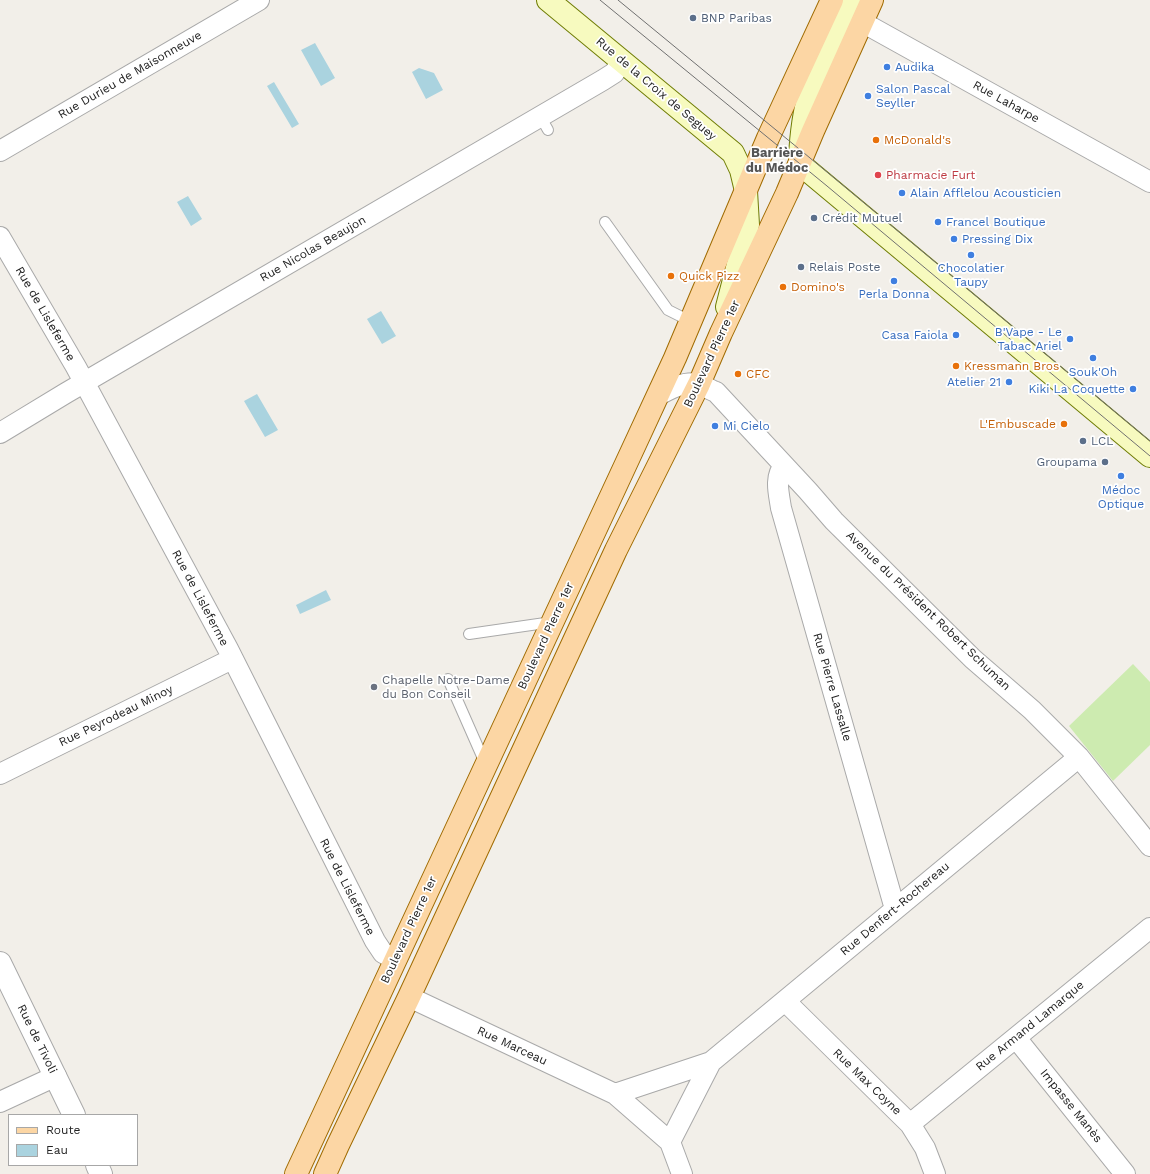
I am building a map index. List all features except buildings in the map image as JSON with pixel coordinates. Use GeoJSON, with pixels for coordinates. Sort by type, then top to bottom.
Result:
{"type":"FeatureCollection","features":[{"type":"Feature","properties":{"kind":"main road","name":"Rue de la Croix de Seguey"},"geometry":{"type":"LineString","coordinates":[[548,0],[733,153]]}},
{"type":"Feature","properties":{"kind":"main road","name":"Boulevard Pierre 1er"},"geometry":{"type":"LineString","coordinates":[[296,1174],[675,358],[768,138],[832,0]]}},
{"type":"Feature","properties":{"kind":"main road"},"geometry":{"type":"LineString","coordinates":[[851,0],[818,71],[808,100],[800,150],[800,164],[1150,456]]}},
{"type":"Feature","properties":{"kind":"main road","name":"Boulevard Pierre 1er"},"geometry":{"type":"LineString","coordinates":[[325,1174],[409,997],[616,550],[699,384],[721,333],[800,164],[813,131],[872,0]]}},
{"type":"Feature","properties":{"kind":"main road"},"geometry":{"type":"LineString","coordinates":[[721,333],[748,225],[746,192],[741,170],[733,153],[746,151],[759,146],[768,138]]}},
{"type":"Feature","properties":{"kind":"street","name":"Rue Durieu de Maisonneuve"},"geometry":{"type":"LineString","coordinates":[[0,151],[259,0]]}},
{"type":"Feature","properties":{"kind":"street","name":"Rue Laharpe"},"geometry":{"type":"LineString","coordinates":[[862,22],[1150,182]]}},
{"type":"Feature","properties":{"kind":"street","name":"Rue Nicolas Beaujon"},"geometry":{"type":"LineString","coordinates":[[0,433],[84,382],[544,123],[614,73],[622,62]]}},
{"type":"Feature","properties":{"kind":"street","name":"Rue de Lisleferme"},"geometry":{"type":"LineString","coordinates":[[0,237],[84,382],[232,659],[375,941],[383,953],[395,959]]}},
{"type":"Feature","properties":{"kind":"street"},"geometry":{"type":"LineString","coordinates":[[657,396],[670,389],[685,384],[699,384]]}},
{"type":"Feature","properties":{"kind":"street","name":"Avenue du Président Robert Schuman"},"geometry":{"type":"LineString","coordinates":[[699,384],[716,392],[834,520],[979,664],[1032,710],[1078,757],[1150,846]]}},
{"type":"Feature","properties":{"kind":"street","name":"Rue Pierre Lassalle"},"geometry":{"type":"LineString","coordinates":[[784,466],[780,471],[778,485],[781,508],[895,909]]}},
{"type":"Feature","properties":{"kind":"street","name":"Rue Peyrodeau Minoy"},"geometry":{"type":"LineString","coordinates":[[0,774],[232,659]]}},
{"type":"Feature","properties":{"kind":"street","name":"Rue Denfert-Rochereau"},"geometry":{"type":"LineString","coordinates":[[711,1062],[1078,757]]}},
{"type":"Feature","properties":{"kind":"street","name":"Rue Armand Lamarque"},"geometry":{"type":"LineString","coordinates":[[910,1124],[1150,928]]}},
{"type":"Feature","properties":{"kind":"street","name":"Rue de Tivoli"},"geometry":{"type":"LineString","coordinates":[[0,963],[74,1114]]}},
{"type":"Feature","properties":{"kind":"street","name":"Rue Marceau"},"geometry":{"type":"LineString","coordinates":[[409,997],[615,1094],[670,1142]]}},
{"type":"Feature","properties":{"kind":"street","name":"Rue Max Coyne"},"geometry":{"type":"LineString","coordinates":[[785,1001],[910,1124],[925,1148],[935,1174]]}},
{"type":"Feature","properties":{"kind":"street","name":"Impasse Manès"},"geometry":{"type":"LineString","coordinates":[[1016,1038],[1125,1174]]}},
{"type":"Feature","properties":{"kind":"street"},"geometry":{"type":"LineString","coordinates":[[615,1094],[711,1062]]}},
{"type":"Feature","properties":{"kind":"street"},"geometry":{"type":"LineString","coordinates":[[682,1174],[670,1142],[711,1062]]}},
{"type":"Feature","properties":{"kind":"street"},"geometry":{"type":"LineString","coordinates":[[0,1102],[56,1076]]}},
{"type":"Feature","properties":{"kind":"lane"},"geometry":{"type":"LineString","coordinates":[[605,222],[668,310],[690,321]]}},
{"type":"Feature","properties":{"kind":"lane"},"geometry":{"type":"LineString","coordinates":[[469,634],[552,622]]}},
{"type":"Feature","properties":{"kind":"lane"},"geometry":{"type":"LineString","coordinates":[[448,679],[486,765]]}},
{"type":"Feature","properties":{"kind":"green space"},"geometry":{"type":"Polygon","coordinates":[[[1133,664],[1150,682],[1150,745],[1113,781],[1069,726],[1133,664]]]}},
{"type":"Feature","properties":{"kind":"water"},"geometry":{"type":"Polygon","coordinates":[[[315,43],[335,78],[321,86],[301,50],[315,43]]]}},
{"type":"Feature","properties":{"kind":"water"},"geometry":{"type":"Polygon","coordinates":[[[419,68],[434,73],[443,90],[426,99],[412,72],[419,68]]]}},
{"type":"Feature","properties":{"kind":"water"},"geometry":{"type":"Polygon","coordinates":[[[274,82],[299,124],[292,128],[267,86],[274,82]]]}},
{"type":"Feature","properties":{"kind":"water"},"geometry":{"type":"Polygon","coordinates":[[[188,196],[202,219],[191,226],[177,202],[188,196]]]}},
{"type":"Feature","properties":{"kind":"water"},"geometry":{"type":"Polygon","coordinates":[[[381,311],[396,336],[382,344],[367,319],[381,311]]]}},
{"type":"Feature","properties":{"kind":"water"},"geometry":{"type":"Polygon","coordinates":[[[257,394],[278,430],[265,437],[244,401],[257,394]]]}},
{"type":"Feature","properties":{"kind":"water"},"geometry":{"type":"Polygon","coordinates":[[[326,590],[331,600],[300,614],[296,605],[326,590]]]}},
{"type":"Feature","properties":{"kind":"tram line"},"geometry":{"type":"LineString","coordinates":[[600,0],[827,186],[1150,456]]}},
{"type":"Feature","properties":{"kind":"tram line"},"geometry":{"type":"LineString","coordinates":[[618,0],[1150,441]]}},
{"type":"Feature","properties":{"kind":"place","name":"BNP Paribas"},"geometry":{"type":"Point","coordinates":[693,18]}},
{"type":"Feature","properties":{"kind":"place","name":"Audika"},"geometry":{"type":"Point","coordinates":[887,67]}},
{"type":"Feature","properties":{"kind":"place","name":"Salon Pascal Seyller"},"geometry":{"type":"Point","coordinates":[868,96]}},
{"type":"Feature","properties":{"kind":"place","name":"McDonald's"},"geometry":{"type":"Point","coordinates":[876,140]}},
{"type":"Feature","properties":{"kind":"place","name":"Pharmacie Furt"},"geometry":{"type":"Point","coordinates":[878,175]}},
{"type":"Feature","properties":{"kind":"place","name":"Alain Afflelou Acousticien"},"geometry":{"type":"Point","coordinates":[902,193]}},
{"type":"Feature","properties":{"kind":"place","name":"Crédit Mutuel"},"geometry":{"type":"Point","coordinates":[814,218]}},
{"type":"Feature","properties":{"kind":"place","name":"Francel Boutique"},"geometry":{"type":"Point","coordinates":[938,222]}},
{"type":"Feature","properties":{"kind":"place","name":"Pressing Dix"},"geometry":{"type":"Point","coordinates":[954,239]}},
{"type":"Feature","properties":{"kind":"place","name":"Chocolatier Taupy"},"geometry":{"type":"Point","coordinates":[971,255]}},
{"type":"Feature","properties":{"kind":"place","name":"Relais Poste"},"geometry":{"type":"Point","coordinates":[801,267]}},
{"type":"Feature","properties":{"kind":"place","name":"Quick Pizz"},"geometry":{"type":"Point","coordinates":[671,276]}},
{"type":"Feature","properties":{"kind":"place","name":"Perla Donna"},"geometry":{"type":"Point","coordinates":[894,281]}},
{"type":"Feature","properties":{"kind":"place","name":"Domino's"},"geometry":{"type":"Point","coordinates":[783,287]}},
{"type":"Feature","properties":{"kind":"place","name":"Casa Faiola"},"geometry":{"type":"Point","coordinates":[956,335]}},
{"type":"Feature","properties":{"kind":"place","name":"B'Vape - Le Tabac Ariel"},"geometry":{"type":"Point","coordinates":[1070,339]}},
{"type":"Feature","properties":{"kind":"place","name":"Souk'Oh"},"geometry":{"type":"Point","coordinates":[1093,358]}},
{"type":"Feature","properties":{"kind":"place","name":"Kressmann Bros"},"geometry":{"type":"Point","coordinates":[956,366]}},
{"type":"Feature","properties":{"kind":"place","name":"CFC"},"geometry":{"type":"Point","coordinates":[738,374]}},
{"type":"Feature","properties":{"kind":"place","name":"Atelier 21"},"geometry":{"type":"Point","coordinates":[1009,382]}},
{"type":"Feature","properties":{"kind":"place","name":"Kiki La Coquette"},"geometry":{"type":"Point","coordinates":[1133,389]}},
{"type":"Feature","properties":{"kind":"place","name":"L'Embuscade"},"geometry":{"type":"Point","coordinates":[1064,424]}},
{"type":"Feature","properties":{"kind":"place","name":"Mi Cielo"},"geometry":{"type":"Point","coordinates":[715,426]}},
{"type":"Feature","properties":{"kind":"place","name":"LCL"},"geometry":{"type":"Point","coordinates":[1083,441]}},
{"type":"Feature","properties":{"kind":"place","name":"Groupama"},"geometry":{"type":"Point","coordinates":[1105,462]}},
{"type":"Feature","properties":{"kind":"place","name":"Médoc Optique"},"geometry":{"type":"Point","coordinates":[1121,476]}},
{"type":"Feature","properties":{"kind":"place","name":"Chapelle Notre-Dame du Bon Conseil"},"geometry":{"type":"Point","coordinates":[374,687]}},
{"type":"Feature","properties":{"kind":"district","name":"Barrière du Médoc"},"geometry":{"type":"Point","coordinates":[777,160]}}]}
